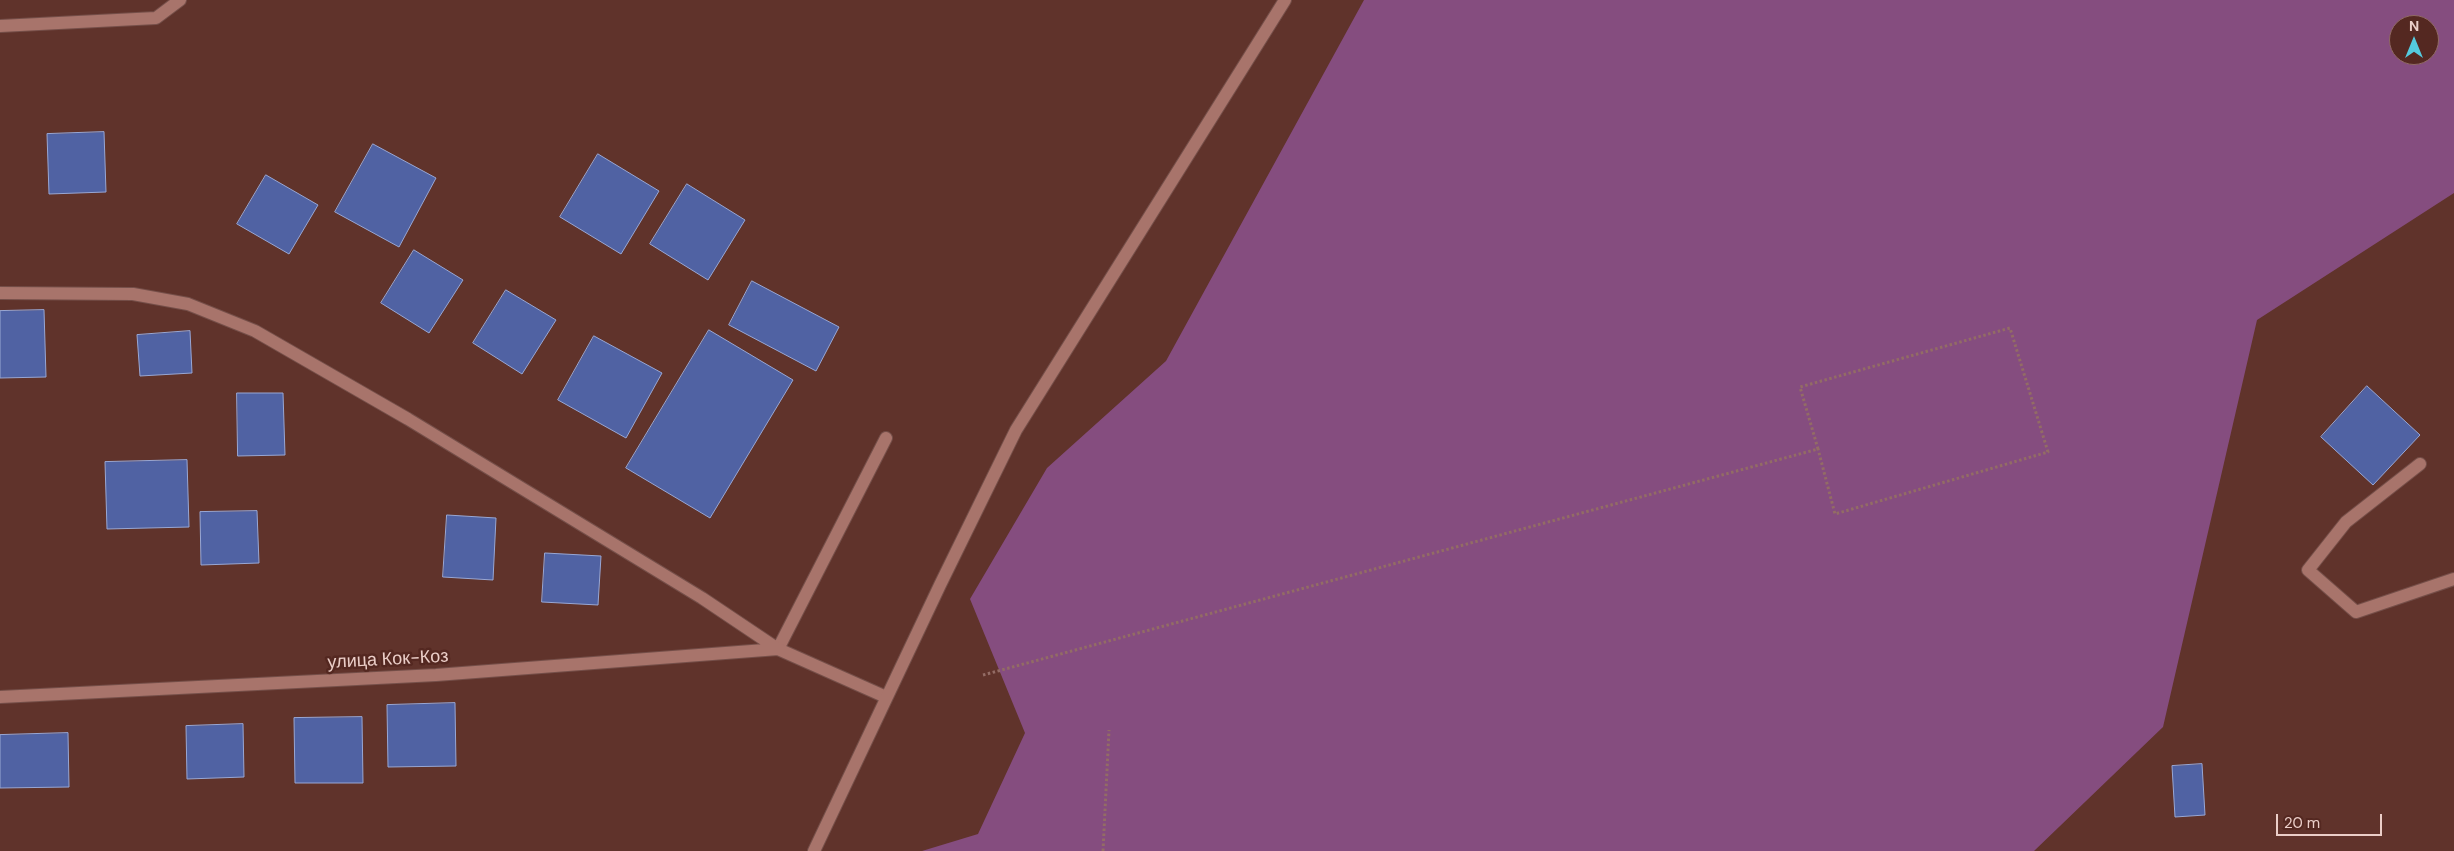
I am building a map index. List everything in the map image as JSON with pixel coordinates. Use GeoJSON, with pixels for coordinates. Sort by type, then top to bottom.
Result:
{"type":"FeatureCollection","features":[{"type":"Feature","properties":{"kind":"street"},"geometry":{"type":"LineString","coordinates":[[0,26],[156,18],[180,0]]}},
{"type":"Feature","properties":{"kind":"street"},"geometry":{"type":"LineString","coordinates":[[814,851],[886,697],[1016,430],[1285,0]]}},
{"type":"Feature","properties":{"kind":"street"},"geometry":{"type":"LineString","coordinates":[[0,293],[133,294],[188,304],[255,331],[408,419],[702,598],[778,649],[886,697]]}},
{"type":"Feature","properties":{"kind":"street"},"geometry":{"type":"LineString","coordinates":[[778,649],[886,438]]}},
{"type":"Feature","properties":{"kind":"street"},"geometry":{"type":"LineString","coordinates":[[2420,464],[2346,522],[2308,570],[2356,612],[2454,579]]}},
{"type":"Feature","properties":{"kind":"street","name":"улица Кок-Коз"},"geometry":{"type":"LineString","coordinates":[[0,697],[436,676],[778,649]]}},
{"type":"Feature","properties":{"kind":"path"},"geometry":{"type":"LineString","coordinates":[[2010,328],[2048,452],[1835,514],[1818,449],[1800,387],[2010,328]]}},
{"type":"Feature","properties":{"kind":"path"},"geometry":{"type":"LineString","coordinates":[[983,675],[1818,449]]}},
{"type":"Feature","properties":{"kind":"path"},"geometry":{"type":"LineString","coordinates":[[1102,851],[1109,730]]}},
{"type":"Feature","properties":{"kind":"shaded area"},"geometry":{"type":"Polygon","coordinates":[[[1364,0],[2454,0],[2454,193],[2257,320],[2163,727],[2034,851],[922,851],[978,834],[1025,733],[970,599],[1047,468],[1166,361],[1364,0]]]}},
{"type":"Feature","properties":{"kind":"building"},"geometry":{"type":"Polygon","coordinates":[[[104,132],[106,192],[49,194],[47,134],[104,132]]]}},
{"type":"Feature","properties":{"kind":"building"},"geometry":{"type":"Polygon","coordinates":[[[373,144],[436,178],[399,247],[335,212],[373,144]]]}},
{"type":"Feature","properties":{"kind":"building"},"geometry":{"type":"Polygon","coordinates":[[[598,154],[659,191],[621,254],[560,217],[598,154]]]}},
{"type":"Feature","properties":{"kind":"building"},"geometry":{"type":"Polygon","coordinates":[[[266,175],[318,205],[289,254],[237,224],[266,175]]]}},
{"type":"Feature","properties":{"kind":"building"},"geometry":{"type":"Polygon","coordinates":[[[687,184],[745,220],[708,280],[650,244],[687,184]]]}},
{"type":"Feature","properties":{"kind":"building"},"geometry":{"type":"Polygon","coordinates":[[[414,250],[463,280],[429,333],[381,303],[414,250]]]}},
{"type":"Feature","properties":{"kind":"building"},"geometry":{"type":"Polygon","coordinates":[[[752,281],[839,327],[816,371],[729,325],[752,281]]]}},
{"type":"Feature","properties":{"kind":"building"},"geometry":{"type":"Polygon","coordinates":[[[506,290],[556,320],[522,374],[473,343],[506,290]]]}},
{"type":"Feature","properties":{"kind":"building"},"geometry":{"type":"Polygon","coordinates":[[[44,310],[46,377],[0,378],[0,311],[44,310]]]}},
{"type":"Feature","properties":{"kind":"building"},"geometry":{"type":"Polygon","coordinates":[[[709,330],[793,380],[710,518],[626,468],[709,330]]]}},
{"type":"Feature","properties":{"kind":"building"},"geometry":{"type":"Polygon","coordinates":[[[190,331],[192,373],[140,376],[137,335],[190,331]]]}},
{"type":"Feature","properties":{"kind":"building"},"geometry":{"type":"Polygon","coordinates":[[[594,336],[662,373],[626,438],[558,400],[594,336]]]}},
{"type":"Feature","properties":{"kind":"building"},"geometry":{"type":"Polygon","coordinates":[[[2367,386],[2420,435],[2373,485],[2321,437],[2367,386]]]}},
{"type":"Feature","properties":{"kind":"building"},"geometry":{"type":"Polygon","coordinates":[[[237,393],[283,393],[285,455],[238,456],[237,393]]]}},
{"type":"Feature","properties":{"kind":"building"},"geometry":{"type":"Polygon","coordinates":[[[187,460],[189,527],[107,529],[105,462],[187,460]]]}},
{"type":"Feature","properties":{"kind":"building"},"geometry":{"type":"Polygon","coordinates":[[[257,511],[259,563],[201,565],[200,512],[257,511]]]}},
{"type":"Feature","properties":{"kind":"building"},"geometry":{"type":"Polygon","coordinates":[[[447,515],[496,518],[493,580],[443,577],[447,515]]]}},
{"type":"Feature","properties":{"kind":"building"},"geometry":{"type":"Polygon","coordinates":[[[545,553],[601,556],[598,605],[542,602],[545,553]]]}},
{"type":"Feature","properties":{"kind":"building"},"geometry":{"type":"Polygon","coordinates":[[[455,703],[456,766],[388,767],[387,705],[455,703]]]}},
{"type":"Feature","properties":{"kind":"building"},"geometry":{"type":"Polygon","coordinates":[[[362,717],[363,783],[295,783],[294,718],[362,717]]]}},
{"type":"Feature","properties":{"kind":"building"},"geometry":{"type":"Polygon","coordinates":[[[243,724],[244,777],[187,779],[186,726],[243,724]]]}},
{"type":"Feature","properties":{"kind":"building"},"geometry":{"type":"Polygon","coordinates":[[[68,733],[69,787],[0,788],[0,735],[68,733]]]}},
{"type":"Feature","properties":{"kind":"building"},"geometry":{"type":"Polygon","coordinates":[[[2202,764],[2205,815],[2175,817],[2172,766],[2202,764]]]}}]}
